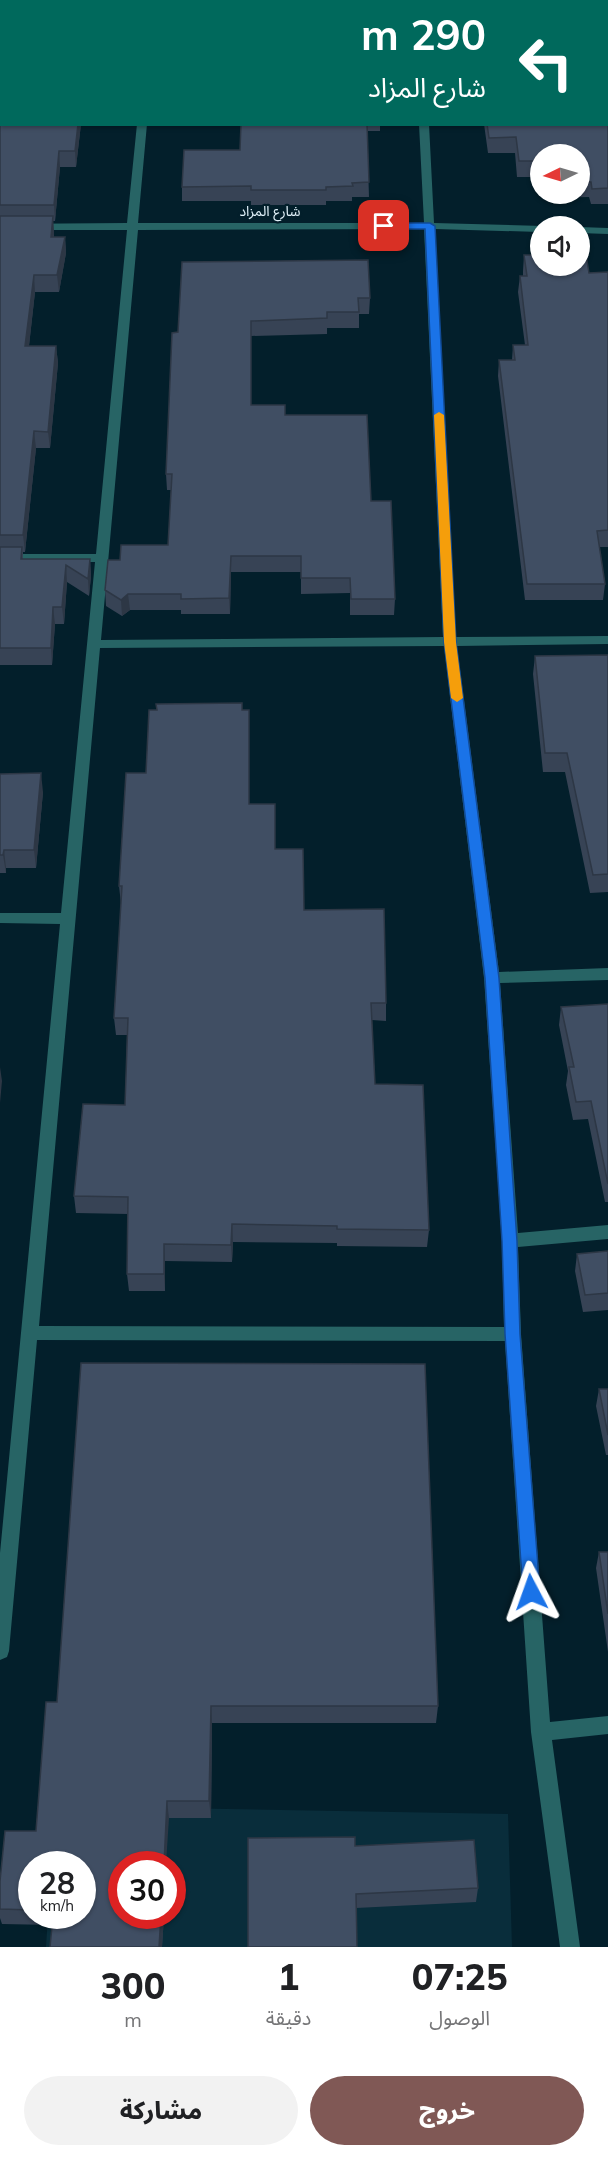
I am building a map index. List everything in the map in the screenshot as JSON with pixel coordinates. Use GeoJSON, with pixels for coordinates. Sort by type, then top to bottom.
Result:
{"type":"FeatureCollection","features":[{"type":"Feature","properties":{"kind":"street"},"geometry":{"type":"LineString","coordinates":[[0,1651],[141,126]]}},
{"type":"Feature","properties":{"kind":"street"},"geometry":{"type":"LineString","coordinates":[[424,126],[450,642],[492,978],[510,1241],[513,1334],[541,1732],[570,1947]]}},
{"type":"Feature","properties":{"kind":"street","name":"شارع المزاد"},"geometry":{"type":"LineString","coordinates":[[0,227],[430,226],[530,229]]}},
{"type":"Feature","properties":{"kind":"street"},"geometry":{"type":"LineString","coordinates":[[590,230],[608,231]]}},
{"type":"Feature","properties":{"kind":"street"},"geometry":{"type":"LineString","coordinates":[[0,558],[101,558]]}},
{"type":"Feature","properties":{"kind":"street"},"geometry":{"type":"LineString","coordinates":[[93,644],[608,640]]}},
{"type":"Feature","properties":{"kind":"street"},"geometry":{"type":"LineString","coordinates":[[0,918],[68,919]]}},
{"type":"Feature","properties":{"kind":"street"},"geometry":{"type":"LineString","coordinates":[[492,978],[608,974]]}},
{"type":"Feature","properties":{"kind":"street"},"geometry":{"type":"LineString","coordinates":[[510,1241],[608,1232]]}},
{"type":"Feature","properties":{"kind":"street"},"geometry":{"type":"LineString","coordinates":[[29,1333],[513,1334]]}},
{"type":"Feature","properties":{"kind":"street"},"geometry":{"type":"LineString","coordinates":[[541,1732],[608,1725]]}},
{"type":"Feature","properties":{"kind":"shaded area"},"geometry":{"type":"Polygon","coordinates":[[[54,1806],[508,1814],[512,1947],[46,1947],[47,1929],[96,1929],[96,1851],[76,1851],[54,1806]]]}},
{"type":"Feature","properties":{"kind":"building"},"geometry":{"type":"Polygon","coordinates":[[[0,126],[78,126],[75,151],[59,151],[54,205],[0,205],[0,126]]]}},
{"type":"Feature","properties":{"kind":"building"},"geometry":{"type":"Polygon","coordinates":[[[241,126],[367,126],[369,182],[352,183],[353,186],[326,187],[326,190],[251,190],[251,186],[182,187],[184,150],[240,150],[241,126]]]}},
{"type":"Feature","properties":{"kind":"building"},"geometry":{"type":"Polygon","coordinates":[[[487,126],[608,126],[608,188],[592,189],[590,144],[530,144],[530,161],[519,161],[516,137],[489,138],[487,126]]]}},
{"type":"Feature","properties":{"kind":"building"},"geometry":{"type":"Polygon","coordinates":[[[0,216],[53,216],[51,237],[65,237],[57,275],[34,275],[25,346],[56,346],[48,432],[34,431],[23,535],[0,535],[0,216]]]}},
{"type":"Feature","properties":{"kind":"building"},"geometry":{"type":"Polygon","coordinates":[[[524,255],[530,255],[530,276],[590,276],[590,273],[608,272],[608,530],[597,531],[605,584],[527,584],[499,360],[515,360],[513,345],[528,345],[520,276],[527,276],[524,255]]]}},
{"type":"Feature","properties":{"kind":"building"},"geometry":{"type":"Polygon","coordinates":[[[368,260],[370,298],[358,298],[359,312],[327,312],[327,318],[251,321],[251,405],[285,405],[285,415],[367,415],[371,501],[391,501],[395,599],[351,599],[350,578],[301,578],[301,556],[231,556],[229,598],[181,599],[181,594],[128,594],[121,600],[105,590],[108,560],[120,560],[121,545],[168,545],[172,474],[166,474],[172,333],[178,332],[182,262],[368,260]]]}},
{"type":"Feature","properties":{"kind":"building"},"geometry":{"type":"Polygon","coordinates":[[[0,547],[22,547],[21,559],[90,559],[88,579],[66,565],[62,607],[53,607],[51,648],[0,648],[0,547]]]}},
{"type":"Feature","properties":{"kind":"building"},"geometry":{"type":"Polygon","coordinates":[[[608,655],[608,874],[593,875],[567,753],[545,753],[535,656],[608,655]]]}},
{"type":"Feature","properties":{"kind":"building"},"geometry":{"type":"Polygon","coordinates":[[[242,703],[242,710],[249,710],[249,804],[275,804],[275,849],[303,849],[304,910],[384,909],[386,1003],[371,1003],[375,1084],[423,1085],[429,1230],[337,1229],[337,1226],[232,1224],[231,1245],[164,1244],[164,1274],[127,1274],[128,1197],[74,1196],[83,1104],[125,1105],[128,1018],[114,1018],[126,773],[146,773],[149,710],[157,710],[156,704],[242,703]]]}},
{"type":"Feature","properties":{"kind":"building"},"geometry":{"type":"Polygon","coordinates":[[[41,773],[34,850],[4,850],[3,855],[0,855],[0,774],[41,773]]]}},
{"type":"Feature","properties":{"kind":"building"},"geometry":{"type":"Polygon","coordinates":[[[608,1004],[608,1184],[591,1101],[576,1102],[569,1067],[574,1067],[561,1007],[608,1004]]]}},
{"type":"Feature","properties":{"kind":"building"},"geometry":{"type":"Polygon","coordinates":[[[608,1251],[608,1293],[585,1295],[577,1254],[608,1251]]]}},
{"type":"Feature","properties":{"kind":"building"},"geometry":{"type":"Polygon","coordinates":[[[81,1363],[425,1364],[438,1706],[211,1706],[209,1801],[167,1801],[165,1851],[108,1851],[108,1929],[160,1929],[159,1947],[50,1947],[52,1929],[96,1929],[96,1851],[18,1851],[18,1910],[0,1909],[5,1831],[36,1831],[46,1702],[57,1702],[81,1363]]]}},
{"type":"Feature","properties":{"kind":"building"},"geometry":{"type":"Polygon","coordinates":[[[599,1389],[608,1389],[608,1435],[599,1389]]]}},
{"type":"Feature","properties":{"kind":"building"},"geometry":{"type":"Polygon","coordinates":[[[599,1552],[608,1552],[608,1614],[599,1552]]]}},
{"type":"Feature","properties":{"kind":"building"},"geometry":{"type":"Polygon","coordinates":[[[355,1837],[355,1846],[474,1840],[478,1888],[356,1894],[357,1947],[248,1947],[248,1838],[355,1837]]]}},
{"type":"Feature","properties":{"kind":"slow traffic"},"geometry":{"type":"LineString","coordinates":[[439,415],[450,642],[457,698]]}},
{"type":"Feature","properties":{"kind":"route"},"geometry":{"type":"LineString","coordinates":[[384,226],[430,226],[450,642],[492,978],[531,1592]]}}]}
